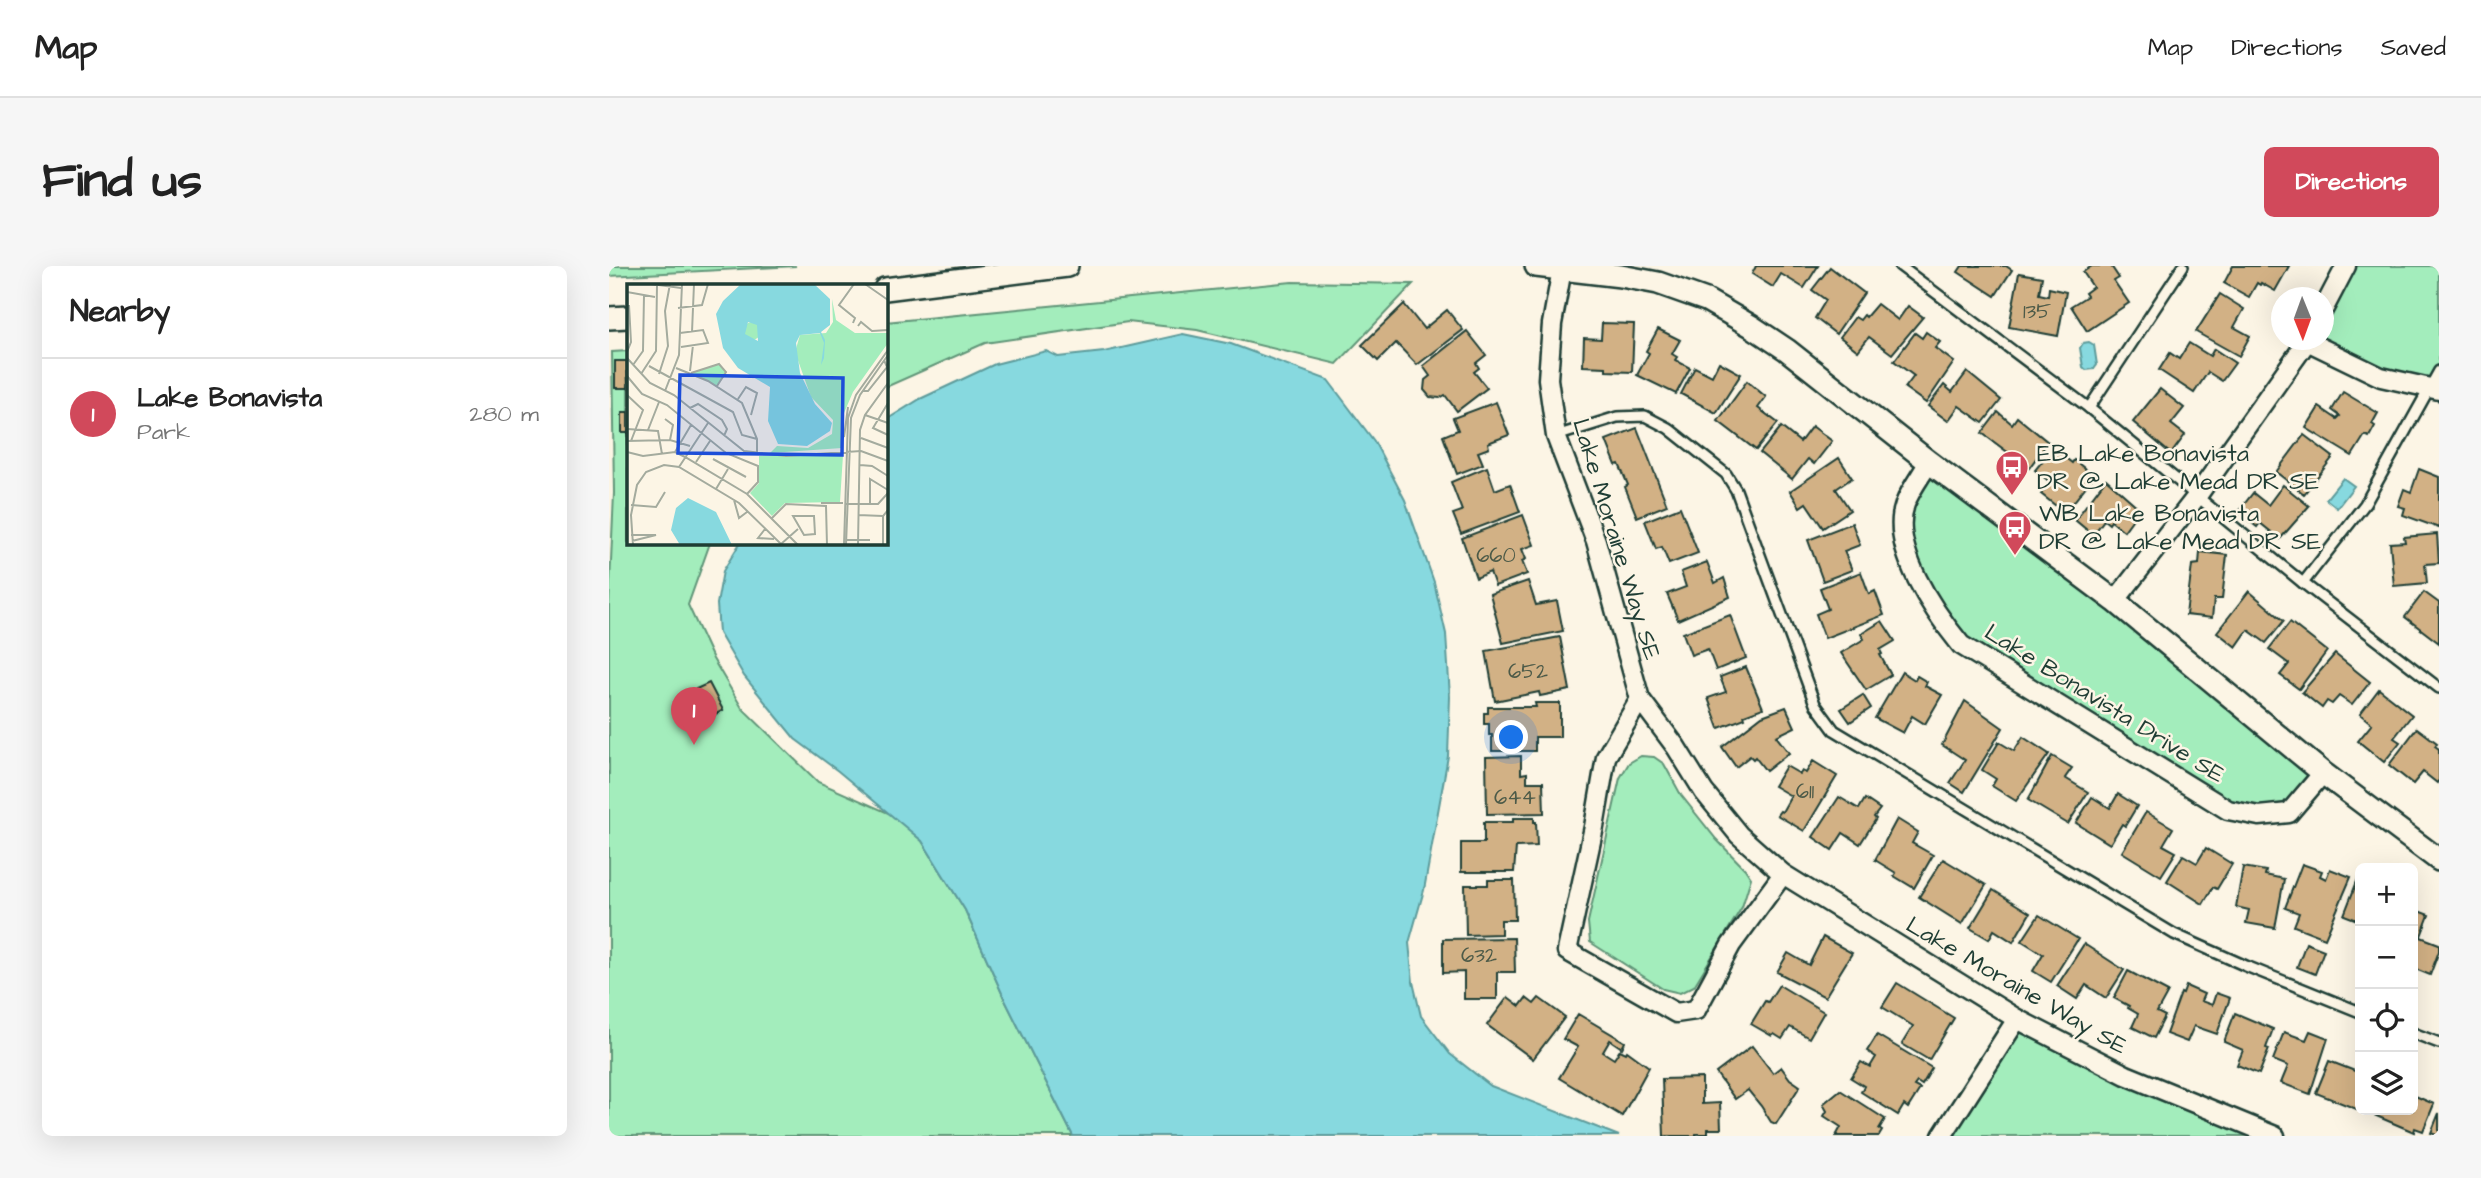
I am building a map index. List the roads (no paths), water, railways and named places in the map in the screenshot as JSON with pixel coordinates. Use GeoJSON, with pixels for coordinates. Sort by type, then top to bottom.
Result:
{"type":"FeatureCollection","features":[{"type":"Feature","properties":{"kind":"street"},"geometry":{"type":"LineString","coordinates":[[887,289],[1067,266]]}},
{"type":"Feature","properties":{"kind":"street"},"geometry":{"type":"LineString","coordinates":[[1536,266],[1658,283],[1706,300],[1751,326],[1787,350],[1929,462],[2115,601],[2323,773],[2439,860]]}},
{"type":"Feature","properties":{"kind":"street"},"geometry":{"type":"LineString","coordinates":[[2334,289],[2346,266]]}},
{"type":"Feature","properties":{"kind":"street","name":"Lake Moraine Way SE"},"geometry":{"type":"LineString","coordinates":[[1562,269],[1552,324],[1548,379],[1556,436],[1596,541],[1640,699],[1730,825],[1783,874],[2017,1018],[2126,1075],[2275,1136]]}},
{"type":"Feature","properties":{"kind":"street"},"geometry":{"type":"LineString","coordinates":[[609,318],[627,317]]}},
{"type":"Feature","properties":{"kind":"street"},"geometry":{"type":"LineString","coordinates":[[2115,601],[2197,496],[2301,350]]}},
{"type":"Feature","properties":{"kind":"street"},"geometry":{"type":"LineString","coordinates":[[2328,350],[2381,377],[2435,390]]}},
{"type":"Feature","properties":{"kind":"street","name":"Lake Bonavista Drive SE"},"geometry":{"type":"LineString","coordinates":[[1929,462],[1904,506],[1902,540],[1916,575],[1937,615],[1961,645],[2228,810],[2259,816],[2289,813],[2323,773]]}},
{"type":"Feature","properties":{"kind":"street","name":"Lake Moraine Way SE"},"geometry":{"type":"LineString","coordinates":[[1640,699],[1607,757],[1567,951],[1676,1013],[1696,1010],[1731,946],[1783,874]]}},
{"type":"Feature","properties":{"kind":"street"},"geometry":{"type":"LineString","coordinates":[[1942,1136],[2017,1018]]}},
{"type":"Feature","properties":{"kind":"lane"},"geometry":{"type":"LineString","coordinates":[[1900,266],[2089,408],[2304,583],[2439,688]]}},
{"type":"Feature","properties":{"kind":"lane"},"geometry":{"type":"LineString","coordinates":[[2089,408],[2183,266]]}},
{"type":"Feature","properties":{"kind":"lane"},"geometry":{"type":"LineString","coordinates":[[2304,583],[2365,504],[2435,390],[2439,371]]}},
{"type":"Feature","properties":{"kind":"lane"},"geometry":{"type":"LineString","coordinates":[[1556,436],[1617,417],[1645,416],[1668,428],[1726,474],[1735,490],[1815,704],[1834,730],[2174,934],[2355,1010]]}},
{"type":"Feature","properties":{"kind":"lane"},"geometry":{"type":"LineString","coordinates":[[2418,1035],[2439,1043]]}},
{"type":"Feature","properties":{"kind":"water"},"geometry":{"type":"Polygon","coordinates":[[[1183,334],[1231,344],[1328,380],[1374,441],[1405,500],[1434,582],[1446,634],[1450,697],[1448,756],[1424,890],[1409,943],[1413,982],[1421,1016],[1450,1054],[1491,1086],[1619,1136],[1073,1136],[1005,1000],[965,910],[922,841],[795,739],[744,676],[719,633],[717,604],[723,571],[739,544],[887,544],[887,419],[920,399],[995,364],[1046,351],[1058,357],[1104,352],[1183,334]]]}},
{"type":"Feature","properties":{"kind":"water"},"geometry":{"type":"Polygon","coordinates":[[[2083,343],[2094,345],[2097,365],[2094,369],[2086,370],[2083,367],[2080,348],[2083,343]]]}},
{"type":"Feature","properties":{"kind":"water"},"geometry":{"type":"Polygon","coordinates":[[[2343,478],[2354,486],[2337,508],[2326,499],[2343,478]]]}},
{"type":"Feature","properties":{"kind":"place","name":"EB Lake Bonavista DR @ Lake Mead DR SE"},"geometry":{"type":"Point","coordinates":[2012,497]}},
{"type":"Feature","properties":{"kind":"place","name":"WB Lake Bonavista DR @ Lake Mead DR SE"},"geometry":{"type":"Point","coordinates":[2015,557]}},
{"type":"Feature","properties":{"kind":"place","name":"Lake Bonavista"},"geometry":{"type":"Point","coordinates":[694,745]}}]}
